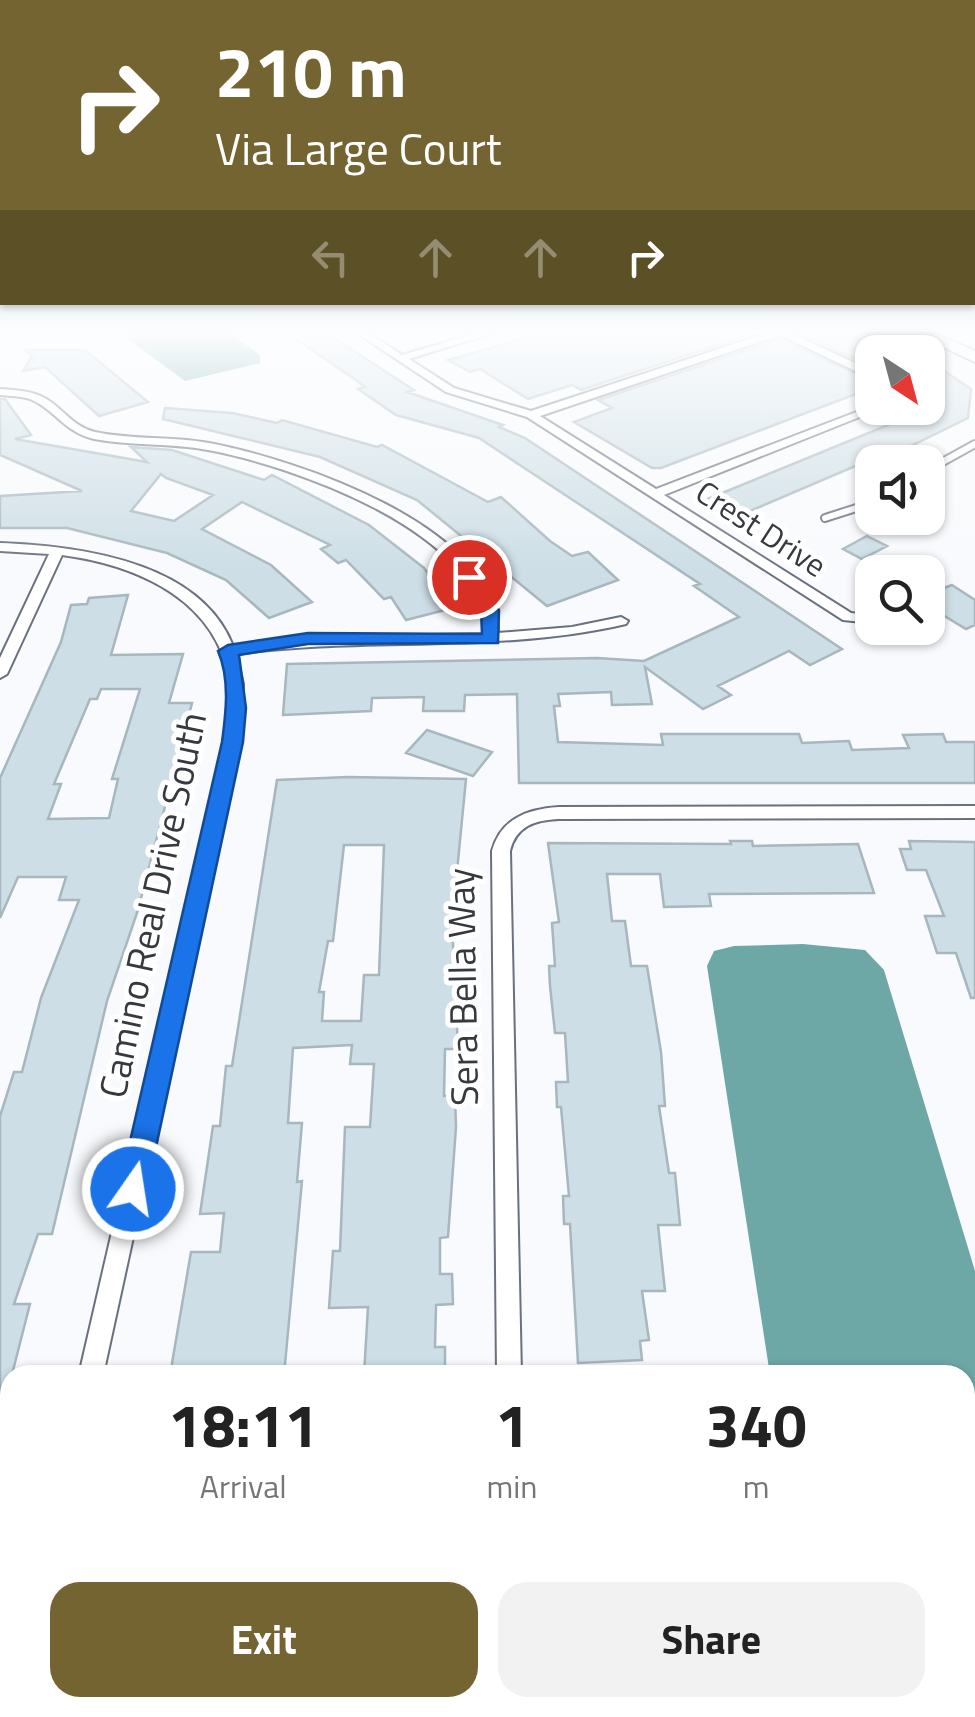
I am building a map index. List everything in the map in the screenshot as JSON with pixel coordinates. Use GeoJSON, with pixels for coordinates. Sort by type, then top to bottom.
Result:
{"type":"FeatureCollection","features":[{"type":"Feature","properties":{"kind":"street"},"geometry":{"type":"LineString","coordinates":[[60,413],[85,433],[232,452],[334,484],[379,506],[444,552],[469,577],[490,610],[491,639]]}},
{"type":"Feature","properties":{"kind":"street","name":"Crest Drive"},"geometry":{"type":"LineString","coordinates":[[525,413],[848,617],[855,618]]}},
{"type":"Feature","properties":{"kind":"street"},"geometry":{"type":"LineString","coordinates":[[531,415],[537,413]]}},
{"type":"Feature","properties":{"kind":"street"},"geometry":{"type":"LineString","coordinates":[[655,494],[855,417]]}},
{"type":"Feature","properties":{"kind":"street","name":"Camino Real Drive South"},"geometry":{"type":"LineString","coordinates":[[0,547],[57,550],[118,564],[173,588],[199,608],[220,634],[233,664],[233,742],[94,1365]]}},
{"type":"Feature","properties":{"kind":"street"},"geometry":{"type":"LineString","coordinates":[[0,674],[57,550]]}},
{"type":"Feature","properties":{"kind":"street"},"geometry":{"type":"LineString","coordinates":[[228,651],[308,638],[546,637],[622,622]]}},
{"type":"Feature","properties":{"kind":"street","name":"Sera Bella Way"},"geometry":{"type":"LineString","coordinates":[[509,1365],[501,851],[509,830],[546,814],[975,812]]}},
{"type":"Feature","properties":{"kind":"lane"},"geometry":{"type":"LineString","coordinates":[[945,461],[975,444]]}},
{"type":"Feature","properties":{"kind":"lane"},"geometry":{"type":"LineString","coordinates":[[826,518],[855,509]]}},
{"type":"Feature","properties":{"kind":"water"},"geometry":{"type":"Polygon","coordinates":[[[803,944],[865,950],[884,970],[975,1271],[975,1365],[768,1365],[707,966],[714,951],[734,946],[803,944]]]}},
{"type":"Feature","properties":{"kind":"building"},"geometry":{"type":"Polygon","coordinates":[[[0,413],[15,413],[31,435],[15,439],[147,462],[131,447],[172,450],[264,480],[272,475],[369,525],[424,568],[453,608],[406,620],[391,597],[384,599],[346,560],[338,563],[321,549],[330,545],[242,502],[202,529],[271,565],[312,602],[269,618],[226,580],[167,553],[67,528],[0,528],[0,496],[82,491],[0,455],[0,413]],[[161,474],[131,511],[174,521],[213,495],[161,474]]]}},
{"type":"Feature","properties":{"kind":"building"},"geometry":{"type":"Polygon","coordinates":[[[164,413],[233,413],[277,423],[282,420],[377,447],[382,445],[488,502],[501,497],[550,541],[572,556],[588,552],[618,580],[547,606],[417,500],[320,457],[163,419],[164,413]]]}},
{"type":"Feature","properties":{"kind":"building"},"geometry":{"type":"Polygon","coordinates":[[[393,413],[468,413],[503,425],[499,427],[525,438],[842,649],[810,665],[789,651],[718,686],[731,695],[703,709],[645,667],[652,704],[612,705],[611,692],[558,694],[560,706],[554,706],[558,742],[663,745],[661,734],[799,734],[802,743],[849,741],[852,750],[909,748],[903,735],[943,734],[946,742],[975,742],[975,783],[519,783],[517,694],[465,695],[464,711],[423,711],[424,697],[372,698],[371,711],[283,715],[287,664],[597,658],[644,661],[739,617],[694,586],[700,584],[479,438],[393,413]]]}},
{"type":"Feature","properties":{"kind":"building"},"geometry":{"type":"Polygon","coordinates":[[[598,413],[806,413],[661,468],[652,468],[574,422],[598,413]]]}},
{"type":"Feature","properties":{"kind":"building"},"geometry":{"type":"Polygon","coordinates":[[[945,413],[969,413],[968,418],[913,445],[855,445],[855,466],[729,520],[700,502],[888,425],[945,425],[945,413]]]}},
{"type":"Feature","properties":{"kind":"building"},"geometry":{"type":"Polygon","coordinates":[[[867,536],[887,546],[870,555],[855,555],[843,549],[867,536]]]}},
{"type":"Feature","properties":{"kind":"building"},"geometry":{"type":"Polygon","coordinates":[[[952,585],[975,600],[975,625],[966,629],[945,616],[945,588],[952,585]]]}},
{"type":"Feature","properties":{"kind":"building"},"geometry":{"type":"Polygon","coordinates":[[[128,595],[111,655],[183,654],[169,703],[192,703],[138,910],[107,1001],[52,1234],[38,1234],[14,1304],[30,1304],[14,1365],[0,1365],[0,1116],[14,1072],[22,1072],[41,998],[79,900],[59,900],[66,877],[18,877],[0,918],[0,778],[61,642],[71,605],[87,604],[89,598],[128,595]],[[101,689],[97,699],[90,699],[54,784],[61,784],[48,819],[109,818],[118,779],[112,779],[140,689],[101,689]]]}},
{"type":"Feature","properties":{"kind":"building"},"geometry":{"type":"Polygon","coordinates":[[[427,730],[492,752],[473,776],[406,753],[427,730]]]}},
{"type":"Feature","properties":{"kind":"building"},"geometry":{"type":"Polygon","coordinates":[[[466,779],[452,923],[458,1049],[445,1049],[444,1096],[455,1096],[456,1127],[448,1237],[440,1238],[440,1274],[452,1274],[453,1304],[436,1305],[435,1347],[445,1347],[445,1365],[365,1365],[368,1307],[329,1308],[333,1251],[340,1251],[345,1127],[370,1127],[374,1064],[350,1064],[352,1045],[293,1048],[288,1123],[302,1123],[297,1182],[302,1181],[285,1365],[172,1365],[191,1252],[220,1252],[224,1213],[200,1214],[213,1126],[220,1126],[226,1066],[232,1066],[277,780],[466,779]],[[344,845],[333,941],[328,941],[319,992],[324,992],[322,1021],[361,1021],[364,975],[379,975],[384,845],[344,845]]]}},
{"type":"Feature","properties":{"kind":"building"},"geometry":{"type":"Polygon","coordinates":[[[730,841],[752,841],[753,846],[858,844],[874,893],[709,894],[711,906],[664,907],[660,874],[607,874],[612,921],[625,921],[631,966],[647,966],[661,1052],[665,1106],[659,1106],[669,1173],[675,1173],[680,1225],[658,1225],[665,1291],[642,1291],[649,1340],[640,1341],[642,1360],[578,1363],[570,1224],[564,1224],[563,1196],[569,1196],[556,1082],[568,1082],[565,1033],[555,1033],[549,966],[555,966],[552,923],[559,922],[548,843],[731,844],[730,841]]]}},
{"type":"Feature","properties":{"kind":"building"},"geometry":{"type":"Polygon","coordinates":[[[909,841],[975,842],[975,998],[971,998],[956,953],[937,953],[925,916],[944,916],[926,870],[907,870],[900,849],[911,849],[909,841]]]}},
{"type":"Feature","properties":{"kind":"route"},"geometry":{"type":"LineString","coordinates":[[133,1189],[233,742],[236,708],[233,664],[228,651],[308,638],[491,639],[490,610],[469,577]]}}]}
